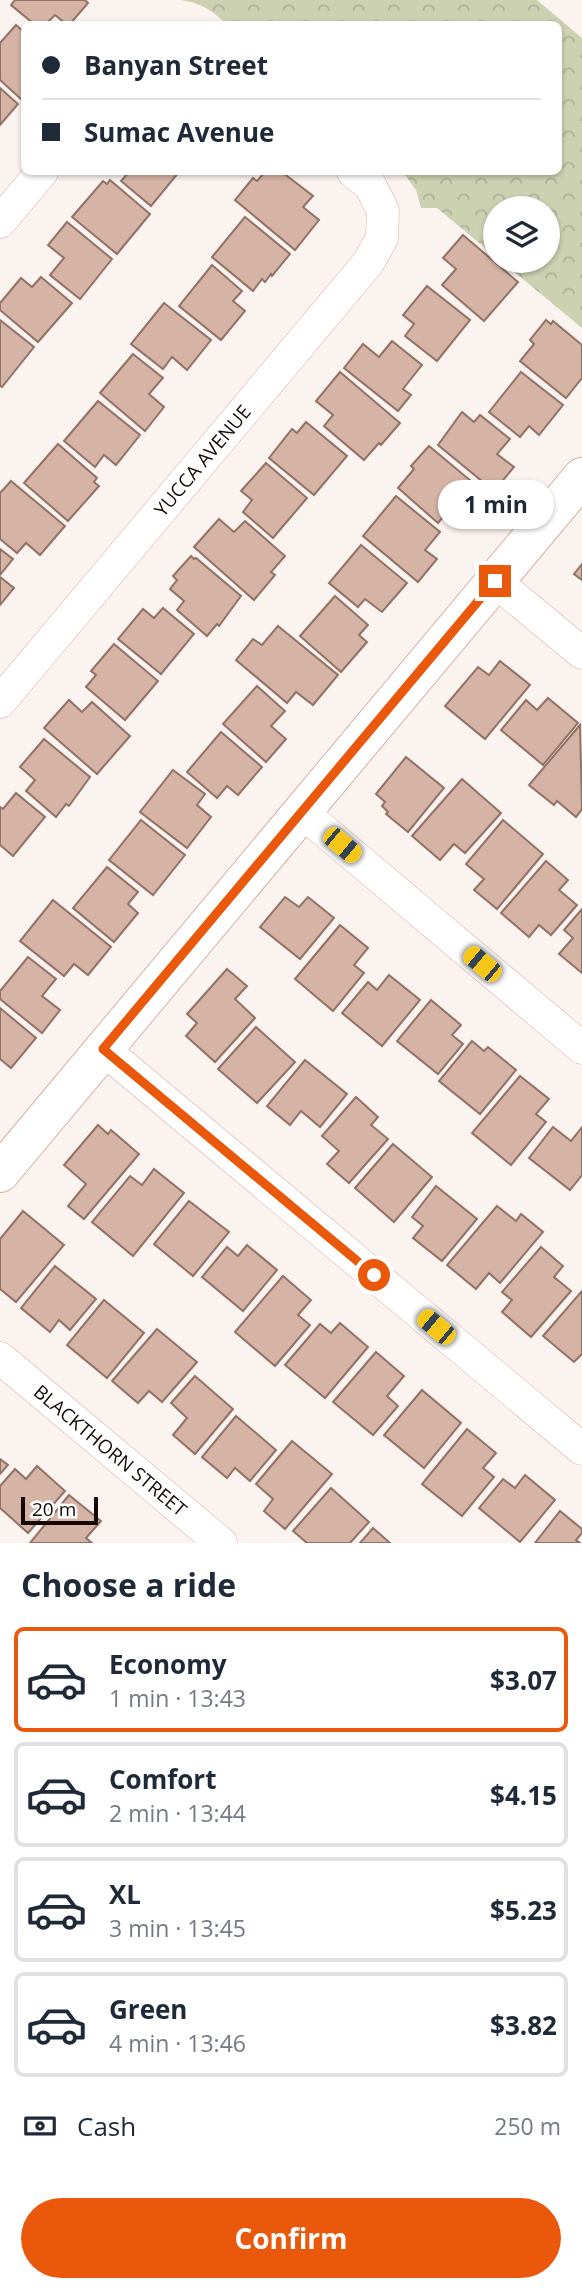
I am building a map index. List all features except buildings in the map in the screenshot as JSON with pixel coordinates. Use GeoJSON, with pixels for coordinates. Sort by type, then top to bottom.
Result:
{"type":"FeatureCollection","features":[{"type":"Feature","properties":{"kind":"street"},"geometry":{"type":"LineString","coordinates":[[0,222],[39,175]]}},
{"type":"Feature","properties":{"kind":"street","name":"YUCCA AVENUE"},"geometry":{"type":"LineString","coordinates":[[0,702],[368,263],[382,238],[383,211],[370,185],[357,175]]}},
{"type":"Feature","properties":{"kind":"street"},"geometry":{"type":"LineString","coordinates":[[0,1173],[582,477]]}},
{"type":"Feature","properties":{"kind":"street"},"geometry":{"type":"LineString","coordinates":[[495,581],[582,653]]}},
{"type":"Feature","properties":{"kind":"street"},"geometry":{"type":"LineString","coordinates":[[302,811],[582,1048]]}},
{"type":"Feature","properties":{"kind":"street"},"geometry":{"type":"LineString","coordinates":[[103,1049],[582,1449]]}},
{"type":"Feature","properties":{"kind":"street","name":"BLACKTHORN STREET"},"geometry":{"type":"LineString","coordinates":[[0,1358],[222,1543]]}},
{"type":"Feature","properties":{"kind":"green space"},"geometry":{"type":"Polygon","coordinates":[[[181,0],[537,0],[562,21],[223,21],[206,8],[181,0]]]}},
{"type":"Feature","properties":{"kind":"green space"},"geometry":{"type":"Polygon","coordinates":[[[562,21],[582,38],[582,328],[516,273],[560,273],[560,196],[483,196],[483,246],[437,208],[421,208],[416,190],[405,175],[562,175],[562,21]]]}},
{"type":"Feature","properties":{"kind":"route"},"geometry":{"type":"LineString","coordinates":[[374,1275],[103,1049],[495,581]]}}]}
